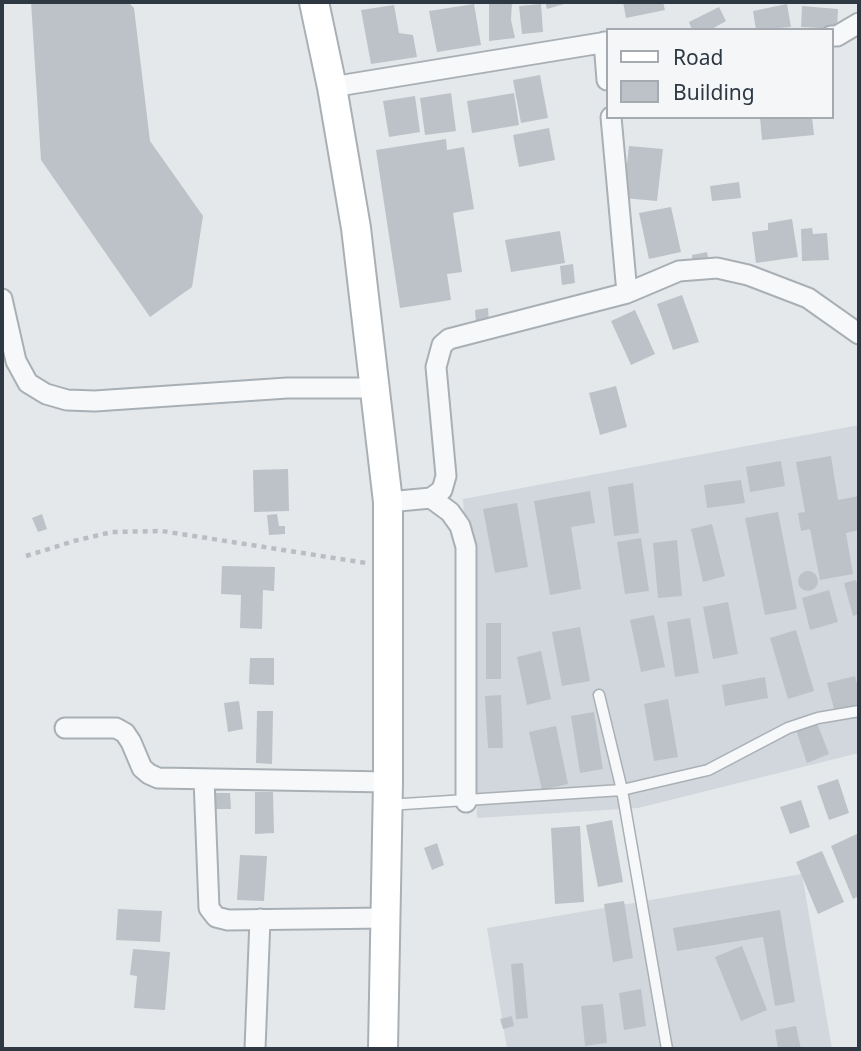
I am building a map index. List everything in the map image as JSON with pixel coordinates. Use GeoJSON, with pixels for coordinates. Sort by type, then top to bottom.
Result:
{"type":"FeatureCollection","features":[{"type":"Feature","properties":{"kind":"street"},"geometry":{"type":"LineString","coordinates":[[314,2],[332,87],[356,228],[388,502],[388,793],[383,1049]]}},
{"type":"Feature","properties":{"kind":"street"},"geometry":{"type":"LineString","coordinates":[[833,36],[859,23]]}},
{"type":"Feature","properties":{"kind":"street"},"geometry":{"type":"LineString","coordinates":[[332,87],[606,42]]}},
{"type":"Feature","properties":{"kind":"street"},"geometry":{"type":"LineString","coordinates":[[611,119],[627,293]]}},
{"type":"Feature","properties":{"kind":"street"},"geometry":{"type":"LineString","coordinates":[[388,502],[431,498],[442,489],[446,476],[436,367],[442,345],[457,336],[627,293],[679,271],[717,268],[748,275],[808,298],[859,334]]}},
{"type":"Feature","properties":{"kind":"street"},"geometry":{"type":"LineString","coordinates":[[2,299],[16,362],[28,383],[46,394],[67,400],[94,401],[287,388],[375,388]]}},
{"type":"Feature","properties":{"kind":"street"},"geometry":{"type":"LineString","coordinates":[[431,498],[450,512],[460,526],[466,547],[466,802]]}},
{"type":"Feature","properties":{"kind":"street"},"geometry":{"type":"LineString","coordinates":[[65,728],[116,728],[125,733],[131,742],[142,768],[158,778],[388,793]]}},
{"type":"Feature","properties":{"kind":"street"},"geometry":{"type":"LineString","coordinates":[[204,779],[209,908],[216,917],[228,920],[386,918]]}},
{"type":"Feature","properties":{"kind":"street"},"geometry":{"type":"LineString","coordinates":[[254,1049],[261,919]]}},
{"type":"Feature","properties":{"kind":"lane"},"geometry":{"type":"LineString","coordinates":[[599,695],[622,790],[667,1049]]}},
{"type":"Feature","properties":{"kind":"lane"},"geometry":{"type":"LineString","coordinates":[[388,793],[466,802],[622,790],[708,770],[788,728],[818,718],[859,710]]}},
{"type":"Feature","properties":{"kind":"path"},"geometry":{"type":"LineString","coordinates":[[26,556],[112,532],[162,531],[388,567]]}},
{"type":"Feature","properties":{"kind":"shaded area"},"geometry":{"type":"Polygon","coordinates":[[[859,425],[859,753],[638,808],[477,818],[463,499],[859,425]]]}},
{"type":"Feature","properties":{"kind":"shaded area"},"geometry":{"type":"Polygon","coordinates":[[[802,874],[832,1049],[507,1049],[487,928],[802,874]]]}},
{"type":"Feature","properties":{"kind":"building"},"geometry":{"type":"Polygon","coordinates":[[[31,2],[128,2],[134,8],[150,141],[203,216],[192,287],[150,317],[41,160],[31,2]]]}},
{"type":"Feature","properties":{"kind":"building"},"geometry":{"type":"Polygon","coordinates":[[[489,2],[512,2],[511,20],[515,38],[489,41],[489,2]]]}},
{"type":"Feature","properties":{"kind":"building"},"geometry":{"type":"Polygon","coordinates":[[[545,2],[563,2],[564,4],[547,9],[545,2]]]}},
{"type":"Feature","properties":{"kind":"building"},"geometry":{"type":"Polygon","coordinates":[[[623,2],[663,2],[665,10],[626,18],[623,2]]]}},
{"type":"Feature","properties":{"kind":"building"},"geometry":{"type":"Polygon","coordinates":[[[474,4],[481,45],[437,52],[429,11],[474,4]]]}},
{"type":"Feature","properties":{"kind":"building"},"geometry":{"type":"Polygon","coordinates":[[[541,4],[543,32],[522,34],[519,6],[541,4]]]}},
{"type":"Feature","properties":{"kind":"building"},"geometry":{"type":"Polygon","coordinates":[[[787,4],[791,27],[756,28],[753,11],[787,4]]]}},
{"type":"Feature","properties":{"kind":"building"},"geometry":{"type":"Polygon","coordinates":[[[394,5],[399,33],[413,35],[417,57],[371,64],[361,10],[394,5]]]}},
{"type":"Feature","properties":{"kind":"building"},"geometry":{"type":"Polygon","coordinates":[[[802,6],[838,9],[837,29],[801,27],[802,6]]]}},
{"type":"Feature","properties":{"kind":"building"},"geometry":{"type":"Polygon","coordinates":[[[719,7],[726,21],[714,28],[691,28],[689,22],[719,7]]]}},
{"type":"Feature","properties":{"kind":"building"},"geometry":{"type":"Polygon","coordinates":[[[540,75],[548,118],[521,123],[513,80],[540,75]]]}},
{"type":"Feature","properties":{"kind":"building"},"geometry":{"type":"Polygon","coordinates":[[[451,93],[456,131],[425,135],[420,98],[451,93]]]}},
{"type":"Feature","properties":{"kind":"building"},"geometry":{"type":"Polygon","coordinates":[[[514,93],[519,125],[472,133],[467,101],[514,93]]]}},
{"type":"Feature","properties":{"kind":"building"},"geometry":{"type":"Polygon","coordinates":[[[415,96],[420,132],[389,137],[383,101],[415,96]]]}},
{"type":"Feature","properties":{"kind":"building"},"geometry":{"type":"Polygon","coordinates":[[[760,119],[812,119],[814,135],[762,140],[760,119]]]}},
{"type":"Feature","properties":{"kind":"building"},"geometry":{"type":"Polygon","coordinates":[[[549,128],[555,160],[519,167],[513,135],[549,128]]]}},
{"type":"Feature","properties":{"kind":"building"},"geometry":{"type":"Polygon","coordinates":[[[446,139],[447,150],[464,147],[474,209],[453,213],[462,272],[447,274],[451,300],[400,308],[376,150],[446,139]]]}},
{"type":"Feature","properties":{"kind":"building"},"geometry":{"type":"Polygon","coordinates":[[[629,146],[663,149],[657,201],[623,198],[629,146]]]}},
{"type":"Feature","properties":{"kind":"building"},"geometry":{"type":"Polygon","coordinates":[[[739,182],[741,198],[712,201],[710,186],[739,182]]]}},
{"type":"Feature","properties":{"kind":"building"},"geometry":{"type":"Polygon","coordinates":[[[671,207],[681,252],[649,259],[639,213],[671,207]]]}},
{"type":"Feature","properties":{"kind":"building"},"geometry":{"type":"Polygon","coordinates":[[[792,219],[798,257],[756,263],[752,232],[768,230],[768,223],[792,219]]]}},
{"type":"Feature","properties":{"kind":"building"},"geometry":{"type":"Polygon","coordinates":[[[812,228],[813,234],[827,233],[829,260],[802,261],[801,229],[812,228]]]}},
{"type":"Feature","properties":{"kind":"building"},"geometry":{"type":"Polygon","coordinates":[[[560,231],[565,263],[511,272],[505,240],[560,231]]]}},
{"type":"Feature","properties":{"kind":"building"},"geometry":{"type":"Polygon","coordinates":[[[707,252],[709,262],[693,265],[692,255],[707,252]]]}},
{"type":"Feature","properties":{"kind":"building"},"geometry":{"type":"Polygon","coordinates":[[[573,264],[575,283],[562,285],[560,266],[573,264]]]}},
{"type":"Feature","properties":{"kind":"building"},"geometry":{"type":"Polygon","coordinates":[[[682,295],[699,342],[673,350],[657,304],[682,295]]]}},
{"type":"Feature","properties":{"kind":"building"},"geometry":{"type":"Polygon","coordinates":[[[488,308],[489,322],[476,323],[475,310],[488,308]]]}},
{"type":"Feature","properties":{"kind":"building"},"geometry":{"type":"Polygon","coordinates":[[[635,310],[655,354],[631,365],[611,321],[635,310]]]}},
{"type":"Feature","properties":{"kind":"building"},"geometry":{"type":"Polygon","coordinates":[[[616,386],[627,427],[600,435],[589,393],[616,386]]]}},
{"type":"Feature","properties":{"kind":"building"},"geometry":{"type":"Polygon","coordinates":[[[831,456],[838,500],[859,496],[859,530],[846,533],[853,574],[820,580],[810,529],[801,531],[798,513],[805,512],[796,462],[831,456]]]}},
{"type":"Feature","properties":{"kind":"building"},"geometry":{"type":"Polygon","coordinates":[[[781,461],[785,486],[750,492],[746,467],[781,461]]]}},
{"type":"Feature","properties":{"kind":"building"},"geometry":{"type":"Polygon","coordinates":[[[288,469],[289,511],[254,512],[253,470],[288,469]]]}},
{"type":"Feature","properties":{"kind":"building"},"geometry":{"type":"Polygon","coordinates":[[[741,480],[745,503],[707,508],[704,485],[741,480]]]}},
{"type":"Feature","properties":{"kind":"building"},"geometry":{"type":"Polygon","coordinates":[[[633,483],[639,533],[614,536],[608,487],[633,483]]]}},
{"type":"Feature","properties":{"kind":"building"},"geometry":{"type":"Polygon","coordinates":[[[590,491],[595,523],[571,527],[581,589],[550,595],[534,501],[590,491]]]}},
{"type":"Feature","properties":{"kind":"building"},"geometry":{"type":"Polygon","coordinates":[[[517,503],[528,567],[495,573],[483,509],[517,503]]]}},
{"type":"Feature","properties":{"kind":"building"},"geometry":{"type":"Polygon","coordinates":[[[778,512],[797,609],[765,615],[745,518],[778,512]]]}},
{"type":"Feature","properties":{"kind":"building"},"geometry":{"type":"Polygon","coordinates":[[[42,514],[47,529],[38,532],[32,518],[42,514]]]}},
{"type":"Feature","properties":{"kind":"building"},"geometry":{"type":"Polygon","coordinates":[[[277,514],[279,526],[285,526],[285,534],[269,535],[267,515],[277,514]]]}},
{"type":"Feature","properties":{"kind":"building"},"geometry":{"type":"Polygon","coordinates":[[[712,524],[725,576],[703,582],[691,529],[712,524]]]}},
{"type":"Feature","properties":{"kind":"building"},"geometry":{"type":"Polygon","coordinates":[[[641,538],[649,591],[625,594],[617,542],[641,538]]]}},
{"type":"Feature","properties":{"kind":"building"},"geometry":{"type":"Polygon","coordinates":[[[677,540],[682,596],[658,598],[653,543],[677,540]]]}},
{"type":"Feature","properties":{"kind":"building"},"geometry":{"type":"Polygon","coordinates":[[[222,566],[275,567],[274,591],[263,590],[262,629],[240,628],[241,595],[221,594],[222,566]]]}},
{"type":"Feature","properties":{"kind":"building"},"geometry":{"type":"Polygon","coordinates":[[[808,571],[815,574],[818,581],[815,588],[808,591],[801,588],[798,581],[801,574],[808,571]]]}},
{"type":"Feature","properties":{"kind":"building"},"geometry":{"type":"Polygon","coordinates":[[[856,580],[859,614],[853,616],[844,583],[856,580]]]}},
{"type":"Feature","properties":{"kind":"building"},"geometry":{"type":"Polygon","coordinates":[[[829,590],[838,622],[810,630],[802,598],[829,590]]]}},
{"type":"Feature","properties":{"kind":"building"},"geometry":{"type":"Polygon","coordinates":[[[728,602],[738,654],[713,659],[703,607],[728,602]]]}},
{"type":"Feature","properties":{"kind":"building"},"geometry":{"type":"Polygon","coordinates":[[[654,615],[665,667],[641,672],[630,620],[654,615]]]}},
{"type":"Feature","properties":{"kind":"building"},"geometry":{"type":"Polygon","coordinates":[[[690,618],[699,673],[675,677],[667,622],[690,618]]]}},
{"type":"Feature","properties":{"kind":"building"},"geometry":{"type":"Polygon","coordinates":[[[486,623],[501,623],[501,679],[486,679],[486,623]]]}},
{"type":"Feature","properties":{"kind":"building"},"geometry":{"type":"Polygon","coordinates":[[[580,627],[590,681],[562,686],[552,632],[580,627]]]}},
{"type":"Feature","properties":{"kind":"building"},"geometry":{"type":"Polygon","coordinates":[[[796,630],[814,691],[788,699],[770,638],[796,630]]]}},
{"type":"Feature","properties":{"kind":"building"},"geometry":{"type":"Polygon","coordinates":[[[541,651],[551,699],[527,705],[517,657],[541,651]]]}},
{"type":"Feature","properties":{"kind":"building"},"geometry":{"type":"Polygon","coordinates":[[[250,658],[274,658],[274,685],[249,684],[250,658]]]}},
{"type":"Feature","properties":{"kind":"building"},"geometry":{"type":"Polygon","coordinates":[[[855,676],[859,706],[835,712],[827,683],[855,676]]]}},
{"type":"Feature","properties":{"kind":"building"},"geometry":{"type":"Polygon","coordinates":[[[765,677],[768,698],[725,706],[722,685],[765,677]]]}},
{"type":"Feature","properties":{"kind":"building"},"geometry":{"type":"Polygon","coordinates":[[[501,695],[503,748],[488,748],[485,696],[501,695]]]}},
{"type":"Feature","properties":{"kind":"building"},"geometry":{"type":"Polygon","coordinates":[[[668,699],[678,757],[654,761],[644,704],[668,699]]]}},
{"type":"Feature","properties":{"kind":"building"},"geometry":{"type":"Polygon","coordinates":[[[239,701],[243,729],[228,732],[224,703],[239,701]]]}},
{"type":"Feature","properties":{"kind":"building"},"geometry":{"type":"Polygon","coordinates":[[[257,711],[273,711],[272,764],[256,763],[257,711]]]}},
{"type":"Feature","properties":{"kind":"building"},"geometry":{"type":"Polygon","coordinates":[[[594,712],[603,769],[580,773],[571,716],[594,712]]]}},
{"type":"Feature","properties":{"kind":"building"},"geometry":{"type":"Polygon","coordinates":[[[817,723],[829,754],[807,763],[796,730],[817,723]]]}},
{"type":"Feature","properties":{"kind":"building"},"geometry":{"type":"Polygon","coordinates":[[[556,726],[568,784],[542,790],[529,732],[556,726]]]}},
{"type":"Feature","properties":{"kind":"building"},"geometry":{"type":"Polygon","coordinates":[[[838,779],[849,813],[829,820],[817,786],[838,779]]]}},
{"type":"Feature","properties":{"kind":"building"},"geometry":{"type":"Polygon","coordinates":[[[255,792],[273,792],[274,833],[255,834],[255,792]]]}},
{"type":"Feature","properties":{"kind":"building"},"geometry":{"type":"Polygon","coordinates":[[[215,793],[230,793],[231,809],[216,809],[215,793]]]}},
{"type":"Feature","properties":{"kind":"building"},"geometry":{"type":"Polygon","coordinates":[[[801,800],[810,827],[790,834],[780,807],[801,800]]]}},
{"type":"Feature","properties":{"kind":"building"},"geometry":{"type":"Polygon","coordinates":[[[612,820],[623,882],[598,887],[586,825],[612,820]]]}},
{"type":"Feature","properties":{"kind":"building"},"geometry":{"type":"Polygon","coordinates":[[[580,826],[584,902],[555,904],[551,828],[580,826]]]}},
{"type":"Feature","properties":{"kind":"building"},"geometry":{"type":"Polygon","coordinates":[[[859,833],[859,896],[853,899],[831,846],[859,833]]]}},
{"type":"Feature","properties":{"kind":"building"},"geometry":{"type":"Polygon","coordinates":[[[437,843],[444,865],[432,870],[424,848],[437,843]]]}},
{"type":"Feature","properties":{"kind":"building"},"geometry":{"type":"Polygon","coordinates":[[[822,851],[844,902],[818,914],[796,862],[822,851]]]}},
{"type":"Feature","properties":{"kind":"building"},"geometry":{"type":"Polygon","coordinates":[[[240,855],[267,856],[264,901],[237,900],[240,855]]]}},
{"type":"Feature","properties":{"kind":"building"},"geometry":{"type":"Polygon","coordinates":[[[624,901],[633,958],[613,962],[604,904],[624,901]]]}},
{"type":"Feature","properties":{"kind":"building"},"geometry":{"type":"Polygon","coordinates":[[[118,909],[162,911],[160,942],[116,940],[118,909]]]}},
{"type":"Feature","properties":{"kind":"building"},"geometry":{"type":"Polygon","coordinates":[[[780,910],[795,1002],[775,1006],[763,937],[677,951],[673,928],[780,910]]]}},
{"type":"Feature","properties":{"kind":"building"},"geometry":{"type":"Polygon","coordinates":[[[742,946],[767,1010],[741,1021],[715,957],[742,946]]]}},
{"type":"Feature","properties":{"kind":"building"},"geometry":{"type":"Polygon","coordinates":[[[133,949],[170,952],[165,1010],[134,1008],[137,976],[130,975],[133,949]]]}},
{"type":"Feature","properties":{"kind":"building"},"geometry":{"type":"Polygon","coordinates":[[[523,963],[528,1018],[516,1019],[511,964],[523,963]]]}},
{"type":"Feature","properties":{"kind":"building"},"geometry":{"type":"Polygon","coordinates":[[[641,989],[646,1026],[624,1030],[619,993],[641,989]]]}},
{"type":"Feature","properties":{"kind":"building"},"geometry":{"type":"Polygon","coordinates":[[[603,1004],[607,1043],[585,1046],[581,1006],[603,1004]]]}},
{"type":"Feature","properties":{"kind":"building"},"geometry":{"type":"Polygon","coordinates":[[[512,1016],[514,1026],[503,1029],[500,1019],[512,1016]]]}},
{"type":"Feature","properties":{"kind":"building"},"geometry":{"type":"Polygon","coordinates":[[[796,1026],[801,1049],[778,1049],[775,1030],[796,1026]]]}}]}
